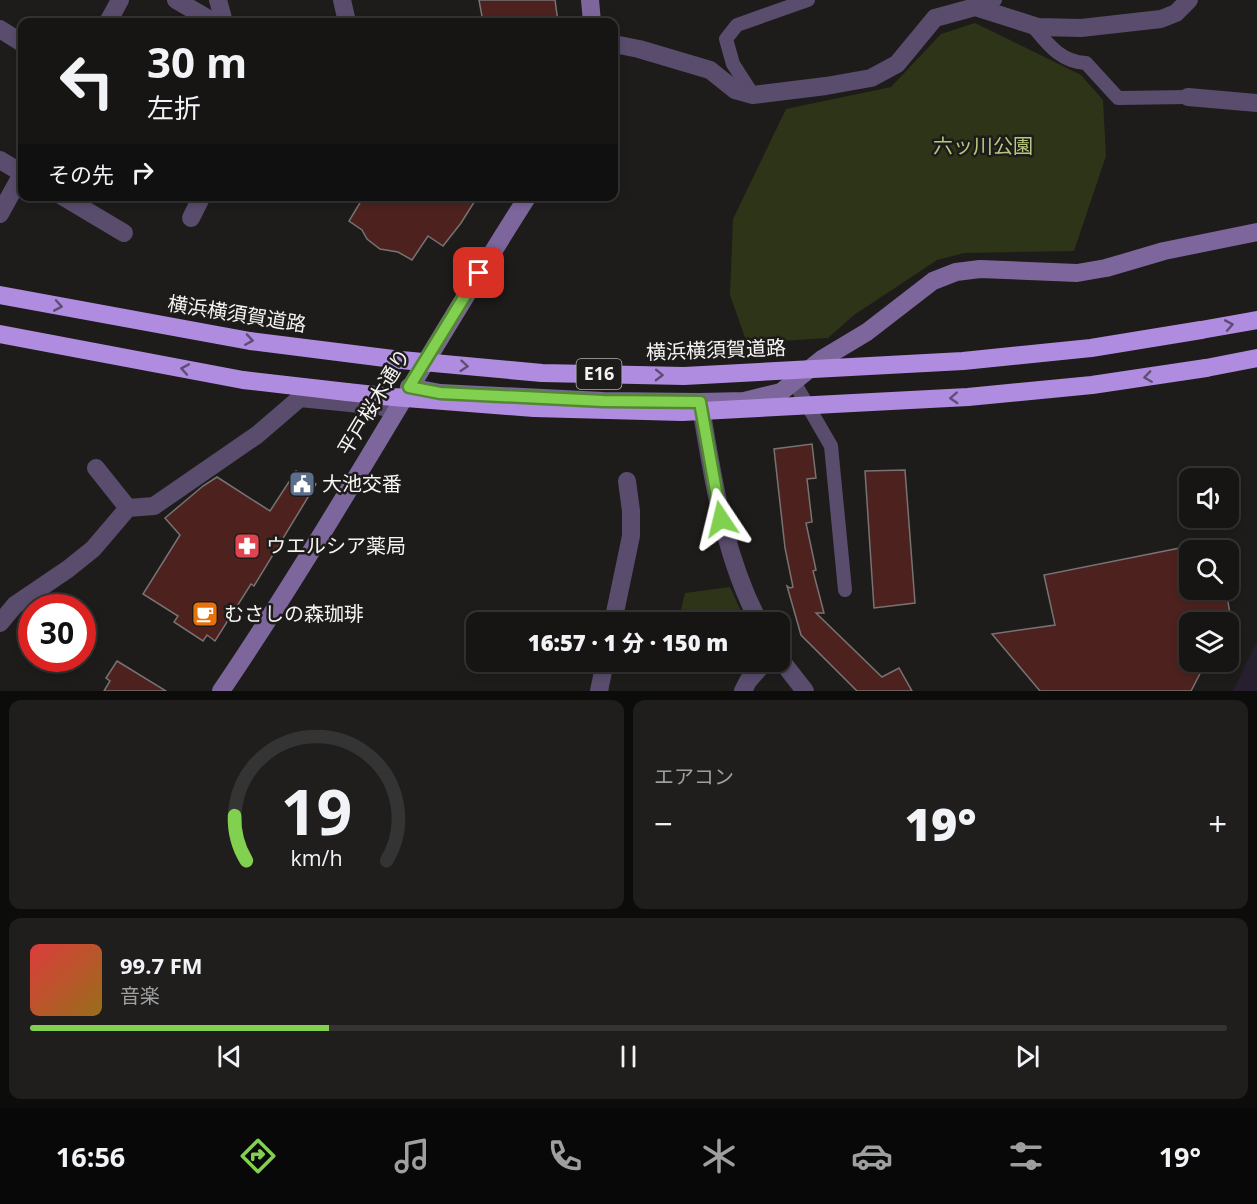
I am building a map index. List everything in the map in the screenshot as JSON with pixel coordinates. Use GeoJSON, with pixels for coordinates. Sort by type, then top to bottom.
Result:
{"type":"FeatureCollection","features":[{"type":"Feature","properties":{"kind":"highway","name":"横浜横須賀道路"},"geometry":{"type":"LineString","coordinates":[[0,296],[250,341],[401,360],[542,373],[684,376],[963,361],[1091,348],[1257,320]]}},
{"type":"Feature","properties":{"kind":"highway","name":"E16"},"geometry":{"type":"LineString","coordinates":[[0,334],[243,380],[393,397],[534,408],[682,412],[968,398],[1092,385],[1257,358]]}},
{"type":"Feature","properties":{"kind":"street"},"geometry":{"type":"LineString","coordinates":[[110,18],[120,0]]}},
{"type":"Feature","properties":{"kind":"street"},"geometry":{"type":"LineString","coordinates":[[176,0],[207,18]]}},
{"type":"Feature","properties":{"kind":"street"},"geometry":{"type":"LineString","coordinates":[[218,0],[223,18]]}},
{"type":"Feature","properties":{"kind":"street"},"geometry":{"type":"LineString","coordinates":[[342,0],[346,18]]}},
{"type":"Feature","properties":{"kind":"street"},"geometry":{"type":"LineString","coordinates":[[590,0],[592,18]]}},
{"type":"Feature","properties":{"kind":"street"},"geometry":{"type":"LineString","coordinates":[[932,0],[935,18]]}},
{"type":"Feature","properties":{"kind":"street"},"geometry":{"type":"LineString","coordinates":[[618,45],[710,70],[735,90],[753,95],[871,78],[897,64],[935,18],[975,7],[1038,27],[1082,28],[1161,19],[1176,13],[1189,0]]}},
{"type":"Feature","properties":{"kind":"street"},"geometry":{"type":"LineString","coordinates":[[0,29],[18,40]]}},
{"type":"Feature","properties":{"kind":"street"},"geometry":{"type":"LineString","coordinates":[[1188,97],[1257,103]]}},
{"type":"Feature","properties":{"kind":"street"},"geometry":{"type":"LineString","coordinates":[[0,160],[18,171]]}},
{"type":"Feature","properties":{"kind":"street"},"geometry":{"type":"LineString","coordinates":[[0,214],[18,181]]}},
{"type":"Feature","properties":{"kind":"street"},"geometry":{"type":"LineString","coordinates":[[70,201],[124,234]]}},
{"type":"Feature","properties":{"kind":"street"},"geometry":{"type":"LineString","coordinates":[[191,218],[200,201]]}},
{"type":"Feature","properties":{"kind":"street","name":"平戸桜木通り"},"geometry":{"type":"LineString","coordinates":[[224,690],[267,623],[466,292],[525,201]]}},
{"type":"Feature","properties":{"kind":"street"},"geometry":{"type":"LineString","coordinates":[[409,387],[440,393],[603,401],[744,401],[781,392],[822,359],[867,332],[933,281],[956,272],[980,269],[1077,273],[1106,268],[1164,251],[1257,232]]}},
{"type":"Feature","properties":{"kind":"street"},"geometry":{"type":"LineString","coordinates":[[0,623],[15,605],[93,549],[128,508],[154,506],[258,435],[300,398],[380,406],[395,410]]}},
{"type":"Feature","properties":{"kind":"street"},"geometry":{"type":"LineString","coordinates":[[700,402],[721,519],[732,558],[755,612]]}},
{"type":"Feature","properties":{"kind":"street"},"geometry":{"type":"LineString","coordinates":[[96,468],[128,508]]}},
{"type":"Feature","properties":{"kind":"street"},"geometry":{"type":"LineString","coordinates":[[615,612],[631,536],[631,511],[627,481]]}},
{"type":"Feature","properties":{"kind":"street"},"geometry":{"type":"LineString","coordinates":[[598,691],[603,672]]}},
{"type":"Feature","properties":{"kind":"street"},"geometry":{"type":"LineString","coordinates":[[743,691],[756,672]]}},
{"type":"Feature","properties":{"kind":"street"},"geometry":{"type":"LineString","coordinates":[[790,672],[805,691]]}},
{"type":"Feature","properties":{"kind":"lane"},"geometry":{"type":"LineString","coordinates":[[753,95],[733,64],[726,39],[737,25],[808,0]]}},
{"type":"Feature","properties":{"kind":"lane"},"geometry":{"type":"LineString","coordinates":[[975,7],[994,0]]}},
{"type":"Feature","properties":{"kind":"lane"},"geometry":{"type":"LineString","coordinates":[[1032,25],[1053,50],[1074,62],[1086,63],[1119,98],[1188,97]]}},
{"type":"Feature","properties":{"kind":"lane"},"geometry":{"type":"LineString","coordinates":[[794,382],[831,446],[845,590]]}},
{"type":"Feature","properties":{"kind":"shaded area"},"geometry":{"type":"Polygon","coordinates":[[[1257,641],[1257,691],[1233,691],[1257,641]]]}},
{"type":"Feature","properties":{"kind":"green space","name":"六ッ川公園"},"geometry":{"type":"Polygon","coordinates":[[[975,23],[1081,75],[1103,100],[1106,156],[1074,251],[964,253],[937,260],[854,315],[828,338],[747,343],[730,295],[733,219],[786,109],[891,87],[941,34],[975,23]]]}},
{"type":"Feature","properties":{"kind":"green space"},"geometry":{"type":"Polygon","coordinates":[[[730,587],[741,612],[680,612],[685,593],[730,587]]]}},
{"type":"Feature","properties":{"kind":"building"},"geometry":{"type":"Polygon","coordinates":[[[479,0],[555,0],[557,18],[482,18],[479,0]]]}},
{"type":"Feature","properties":{"kind":"building"},"geometry":{"type":"Polygon","coordinates":[[[361,201],[475,201],[443,246],[428,236],[412,260],[398,252],[380,249],[367,239],[362,230],[349,221],[361,201]]]}},
{"type":"Feature","properties":{"kind":"building"},"geometry":{"type":"Polygon","coordinates":[[[812,444],[816,478],[807,479],[812,522],[806,523],[816,570],[813,571],[824,613],[816,613],[882,677],[899,668],[912,691],[857,691],[801,635],[787,586],[793,587],[785,548],[774,449],[812,444]]]}},
{"type":"Feature","properties":{"kind":"building"},"geometry":{"type":"Polygon","coordinates":[[[905,470],[915,603],[874,608],[865,471],[905,470]]]}},
{"type":"Feature","properties":{"kind":"building"},"geometry":{"type":"Polygon","coordinates":[[[296,471],[316,484],[254,586],[251,584],[215,641],[207,635],[203,641],[174,622],[178,616],[143,594],[180,535],[165,518],[203,486],[217,477],[270,511],[296,471]]]}},
{"type":"Feature","properties":{"kind":"building"},"geometry":{"type":"Polygon","coordinates":[[[1179,548],[1179,600],[1228,600],[1230,612],[1179,612],[1179,672],[1201,672],[1191,691],[1040,691],[992,634],[1055,625],[1044,575],[1179,548]]]}},
{"type":"Feature","properties":{"kind":"building"},"geometry":{"type":"Polygon","coordinates":[[[117,661],[166,691],[104,691],[110,681],[106,678],[117,661]]]}},
{"type":"Feature","properties":{"kind":"place","name":"大池交番"},"geometry":{"type":"Point","coordinates":[302,484]}},
{"type":"Feature","properties":{"kind":"place","name":"ウエルシア薬局"},"geometry":{"type":"Point","coordinates":[247,546]}},
{"type":"Feature","properties":{"kind":"place","name":"むさしの森珈琲"},"geometry":{"type":"Point","coordinates":[205,614]}},
{"type":"Feature","properties":{"kind":"route"},"geometry":{"type":"LineString","coordinates":[[479,273],[409,387],[440,393],[603,401],[700,402],[721,519]]}}]}
